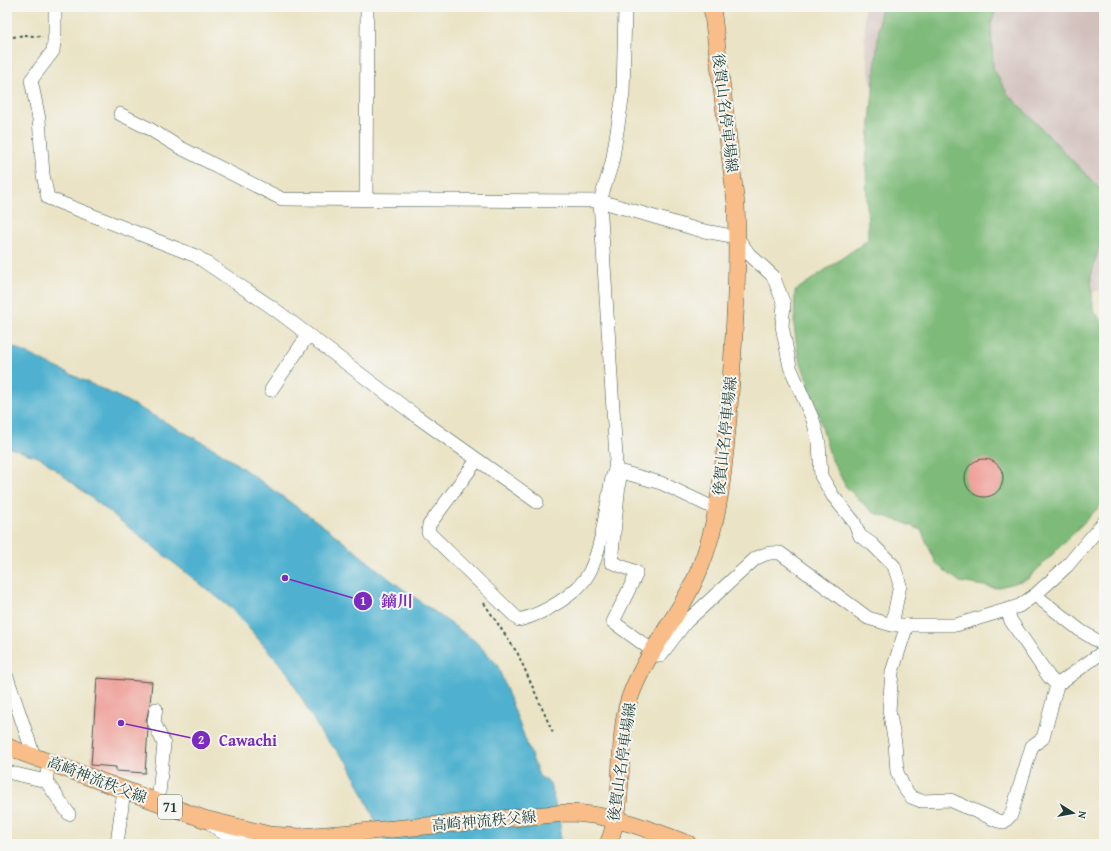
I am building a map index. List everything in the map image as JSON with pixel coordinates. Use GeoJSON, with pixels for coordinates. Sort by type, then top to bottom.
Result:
{"type":"FeatureCollection","features":[{"type":"Feature","properties":{"kind":"main road","name":"後賀山名停車場線"},"geometry":{"type":"LineString","coordinates":[[608,844],[615,820],[619,787],[621,744],[626,710],[637,681],[688,593],[700,568],[710,542],[718,510],[723,477],[736,307],[737,237],[736,204],[712,7]]}},
{"type":"Feature","properties":{"kind":"main road","name":"高崎神流秩父線"},"geometry":{"type":"LineString","coordinates":[[7,747],[204,819],[269,835],[300,837],[586,813],[647,828],[688,844]]}},
{"type":"Feature","properties":{"kind":"main road","name":"高崎神流秩父線"},"geometry":{"type":"LineString","coordinates":[[615,820],[663,844]]}},
{"type":"Feature","properties":{"kind":"street"},"geometry":{"type":"LineString","coordinates":[[54,7],[53,51],[32,80],[39,119],[43,175],[48,198],[196,256],[308,335],[477,460],[537,502]]}},
{"type":"Feature","properties":{"kind":"street"},"geometry":{"type":"LineString","coordinates":[[366,200],[367,7]]}},
{"type":"Feature","properties":{"kind":"street"},"geometry":{"type":"LineString","coordinates":[[625,7],[624,94],[612,163],[600,201],[618,471],[611,562],[636,572],[636,575],[613,622],[660,656],[664,654],[686,622],[755,559],[770,552],[780,553],[868,618],[892,625],[956,625],[1019,606],[1035,595],[1067,566],[1104,522]]}},
{"type":"Feature","properties":{"kind":"street"},"geometry":{"type":"LineString","coordinates":[[120,114],[148,128],[179,147],[282,199],[600,201],[699,230],[737,237],[749,254],[772,276],[784,304],[782,326],[790,367],[813,420],[818,443],[821,476],[833,496],[854,522],[860,536],[872,544],[894,566],[900,585],[892,625]]}},
{"type":"Feature","properties":{"kind":"street"},"geometry":{"type":"LineString","coordinates":[[271,390],[308,335]]}},
{"type":"Feature","properties":{"kind":"street"},"geometry":{"type":"LineString","coordinates":[[477,460],[429,525],[428,532],[518,620],[536,616],[555,604],[575,589],[590,572],[598,546],[612,478],[618,471]]}},
{"type":"Feature","properties":{"kind":"street"},"geometry":{"type":"LineString","coordinates":[[618,471],[661,483],[718,510]]}},
{"type":"Feature","properties":{"kind":"street"},"geometry":{"type":"LineString","coordinates":[[1035,595],[1081,631],[1104,645]]}},
{"type":"Feature","properties":{"kind":"street"},"geometry":{"type":"LineString","coordinates":[[1007,610],[1011,621],[1049,677],[1057,685]]}},
{"type":"Feature","properties":{"kind":"street"},"geometry":{"type":"LineString","coordinates":[[906,625],[892,672],[889,710],[895,743],[897,772],[904,788],[911,798],[921,801],[950,800],[1004,822],[1011,815],[1032,746],[1043,738],[1057,685],[1104,650]]}},
{"type":"Feature","properties":{"kind":"street"},"geometry":{"type":"LineString","coordinates":[[7,677],[42,759],[46,781],[68,814]]}},
{"type":"Feature","properties":{"kind":"street"},"geometry":{"type":"LineString","coordinates":[[156,709],[154,722],[164,744],[158,803]]}},
{"type":"Feature","properties":{"kind":"street"},"geometry":{"type":"LineString","coordinates":[[7,772],[46,781]]}},
{"type":"Feature","properties":{"kind":"street"},"geometry":{"type":"LineString","coordinates":[[117,844],[124,790]]}},
{"type":"Feature","properties":{"kind":"street"},"geometry":{"type":"LineString","coordinates":[[204,819],[223,833],[247,844]]}},
{"type":"Feature","properties":{"kind":"path"},"geometry":{"type":"LineString","coordinates":[[7,38],[25,35],[54,38]]}},
{"type":"Feature","properties":{"kind":"path"},"geometry":{"type":"LineString","coordinates":[[481,598],[518,654],[553,733]]}},
{"type":"Feature","properties":{"kind":"shaded area"},"geometry":{"type":"Polygon","coordinates":[[[864,7],[1104,7],[1104,290],[1066,296],[877,114],[865,50],[864,7]]]}},
{"type":"Feature","properties":{"kind":"green space"},"geometry":{"type":"Polygon","coordinates":[[[881,7],[997,7],[991,24],[993,68],[1007,93],[1104,193],[1104,229],[1091,276],[1093,310],[1104,323],[1104,502],[1028,579],[996,588],[960,582],[937,565],[921,530],[872,512],[846,487],[830,456],[817,409],[798,354],[794,326],[795,291],[868,240],[866,164],[881,7]]]}},
{"type":"Feature","properties":{"kind":"water"},"geometry":{"type":"Polygon","coordinates":[[[7,344],[123,399],[220,452],[329,530],[392,581],[475,641],[497,664],[539,776],[550,783],[560,824],[561,844],[386,844],[349,764],[322,735],[287,672],[232,609],[41,458],[7,447],[7,344]]]}},
{"type":"Feature","properties":{"kind":"building"},"geometry":{"type":"Polygon","coordinates":[[[980,459],[988,459],[998,464],[1002,471],[1002,485],[998,492],[988,497],[980,497],[970,492],[968,489],[965,482],[965,474],[970,464],[973,462],[980,459]]]}},
{"type":"Feature","properties":{"kind":"building"},"geometry":{"type":"Polygon","coordinates":[[[97,678],[152,682],[150,704],[146,721],[148,729],[145,773],[116,771],[116,767],[91,765],[97,678]]]}},
{"type":"Feature","properties":{"kind":"place","name":"鏑川"},"geometry":{"type":"Point","coordinates":[285,578]}},
{"type":"Feature","properties":{"kind":"place","name":"Cawachi"},"geometry":{"type":"Point","coordinates":[121,723]}}]}
